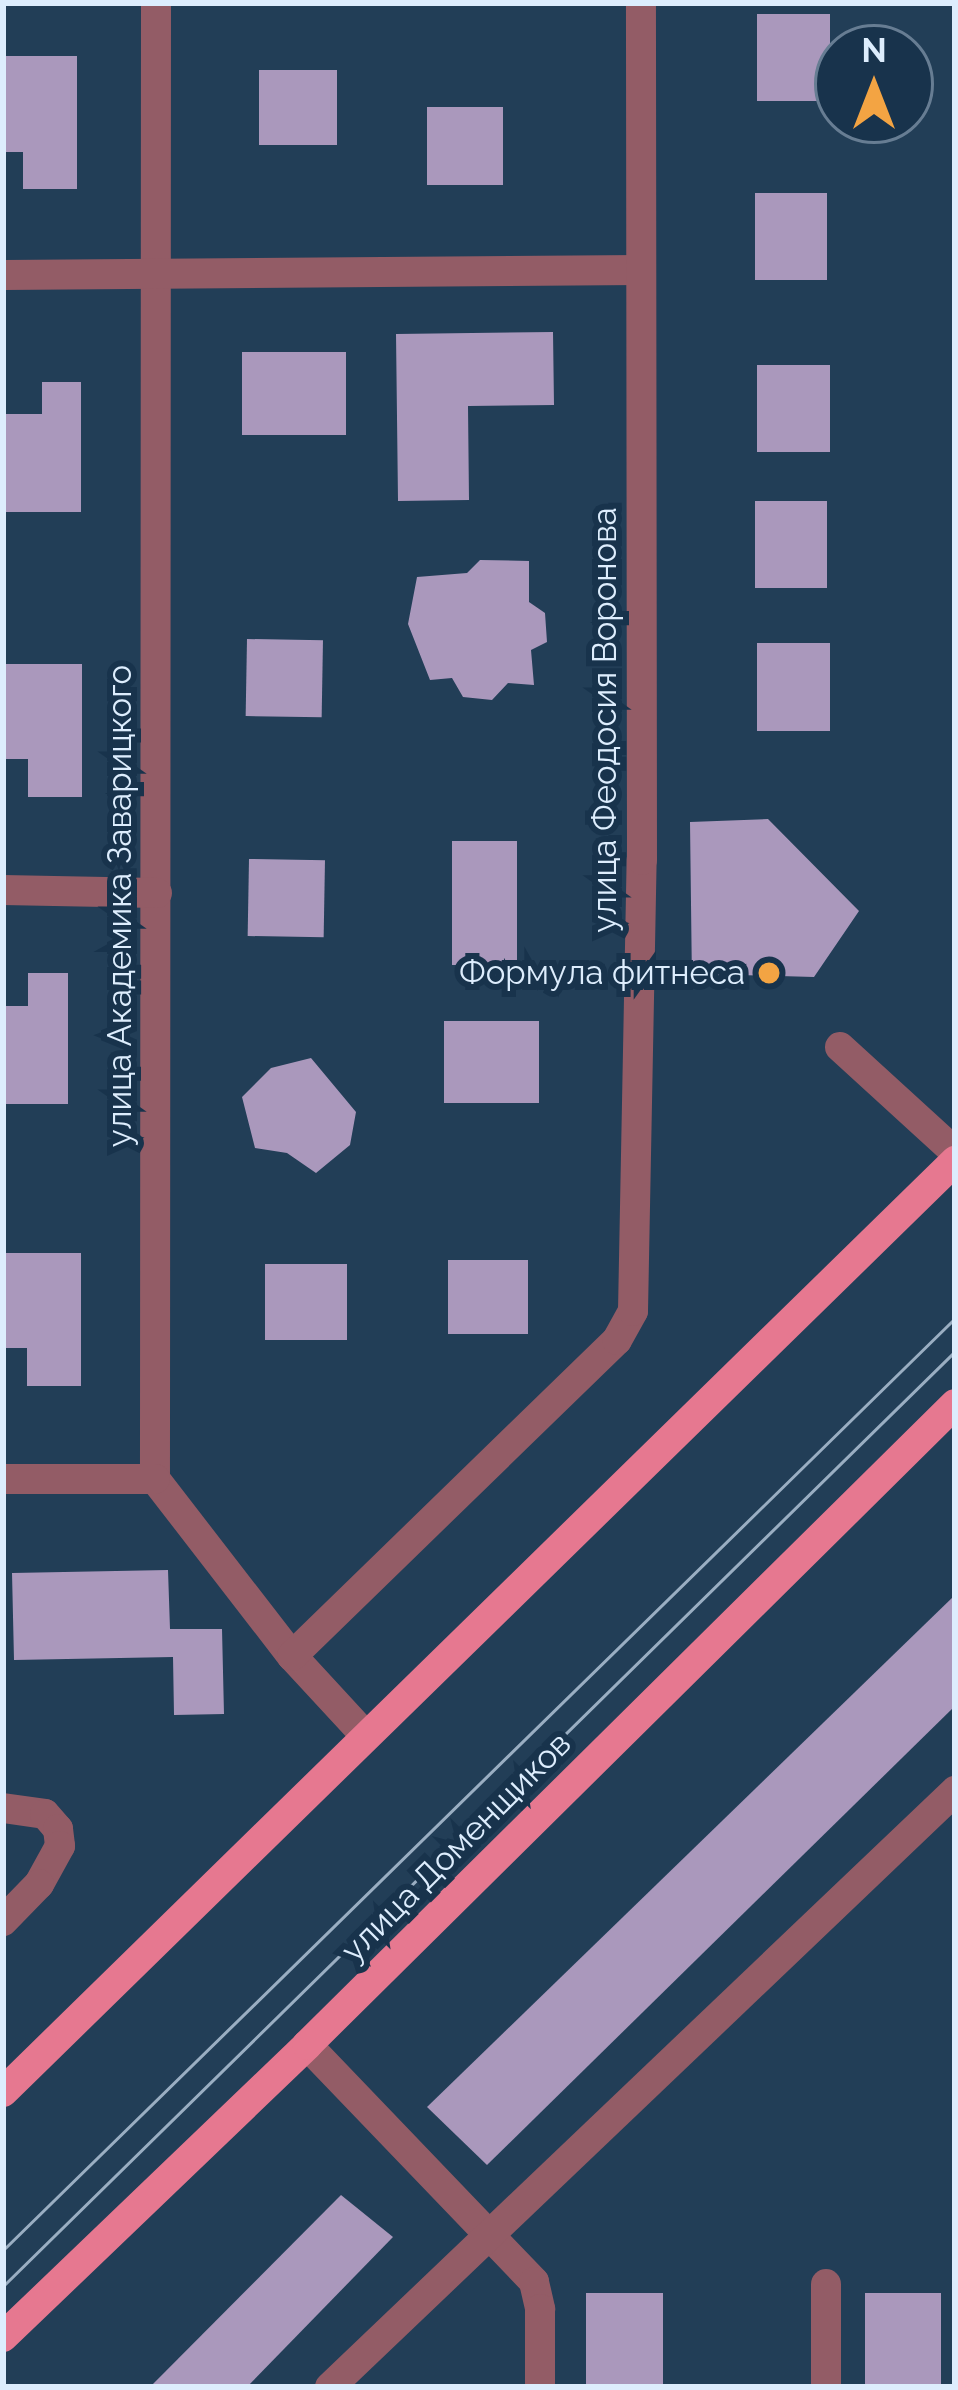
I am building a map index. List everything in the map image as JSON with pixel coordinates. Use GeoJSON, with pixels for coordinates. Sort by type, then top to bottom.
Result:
{"type":"FeatureCollection","features":[{"type":"Feature","properties":{"kind":"main road"},"geometry":{"type":"LineString","coordinates":[[3,2092],[364,1734],[955,1162]]}},
{"type":"Feature","properties":{"kind":"main road","name":"улица Доменщиков"},"geometry":{"type":"LineString","coordinates":[[3,2337],[307,2045],[955,1404]]}},
{"type":"Feature","properties":{"kind":"street","name":"улица Академика Заварицкого"},"geometry":{"type":"LineString","coordinates":[[155,1478],[156,3]]}},
{"type":"Feature","properties":{"kind":"street","name":"улица Феодосия Воронова"},"geometry":{"type":"LineString","coordinates":[[292,1656],[617,1340],[633,1311],[642,860],[641,3]]}},
{"type":"Feature","properties":{"kind":"street"},"geometry":{"type":"LineString","coordinates":[[3,274],[640,270]]}},
{"type":"Feature","properties":{"kind":"street"},"geometry":{"type":"LineString","coordinates":[[3,890],[157,893]]}},
{"type":"Feature","properties":{"kind":"street"},"geometry":{"type":"LineString","coordinates":[[840,1047],[955,1152]]}},
{"type":"Feature","properties":{"kind":"street"},"geometry":{"type":"LineString","coordinates":[[3,1479],[155,1478],[292,1656],[364,1734]]}},
{"type":"Feature","properties":{"kind":"street"},"geometry":{"type":"LineString","coordinates":[[330,2387],[955,1790]]}},
{"type":"Feature","properties":{"kind":"street"},"geometry":{"type":"LineString","coordinates":[[3,1808],[45,1814],[58,1829],[60,1846],[39,1884],[3,1921]]}},
{"type":"Feature","properties":{"kind":"street"},"geometry":{"type":"LineString","coordinates":[[307,2045],[525,2270],[539,2295],[540,2387]]}},
{"type":"Feature","properties":{"kind":"street"},"geometry":{"type":"LineString","coordinates":[[826,2284],[826,2387]]}},
{"type":"Feature","properties":{"kind":"building"},"geometry":{"type":"Polygon","coordinates":[[[757,14],[830,14],[830,24],[814,24],[814,101],[757,101],[757,14]]]}},
{"type":"Feature","properties":{"kind":"building"},"geometry":{"type":"Polygon","coordinates":[[[3,56],[77,56],[77,189],[23,189],[23,152],[3,152],[3,56]]]}},
{"type":"Feature","properties":{"kind":"building"},"geometry":{"type":"Polygon","coordinates":[[[259,70],[337,70],[337,145],[259,145],[259,70]]]}},
{"type":"Feature","properties":{"kind":"building"},"geometry":{"type":"Polygon","coordinates":[[[427,107],[503,107],[503,185],[427,185],[427,107]]]}},
{"type":"Feature","properties":{"kind":"building"},"geometry":{"type":"Polygon","coordinates":[[[755,193],[827,193],[827,280],[755,280],[755,193]]]}},
{"type":"Feature","properties":{"kind":"building"},"geometry":{"type":"Polygon","coordinates":[[[553,332],[554,405],[468,406],[469,500],[398,501],[396,334],[553,332]]]}},
{"type":"Feature","properties":{"kind":"building"},"geometry":{"type":"Polygon","coordinates":[[[242,352],[346,352],[346,435],[242,435],[242,352]]]}},
{"type":"Feature","properties":{"kind":"building"},"geometry":{"type":"Polygon","coordinates":[[[757,365],[830,365],[830,452],[757,452],[757,365]]]}},
{"type":"Feature","properties":{"kind":"building"},"geometry":{"type":"Polygon","coordinates":[[[42,382],[81,382],[81,512],[3,512],[3,414],[42,414],[42,382]]]}},
{"type":"Feature","properties":{"kind":"building"},"geometry":{"type":"Polygon","coordinates":[[[755,501],[827,501],[827,588],[755,588],[755,501]]]}},
{"type":"Feature","properties":{"kind":"building"},"geometry":{"type":"Polygon","coordinates":[[[480,560],[529,561],[529,602],[545,613],[547,642],[531,650],[534,685],[508,683],[492,700],[463,697],[452,678],[430,680],[408,624],[417,577],[467,573],[480,560]]]}},
{"type":"Feature","properties":{"kind":"building"},"geometry":{"type":"Polygon","coordinates":[[[247,639],[323,640],[322,717],[246,716],[247,639]]]}},
{"type":"Feature","properties":{"kind":"building"},"geometry":{"type":"Polygon","coordinates":[[[757,643],[830,643],[830,731],[757,731],[757,643]]]}},
{"type":"Feature","properties":{"kind":"building"},"geometry":{"type":"Polygon","coordinates":[[[3,664],[82,664],[82,797],[28,797],[28,759],[3,759],[3,664]]]}},
{"type":"Feature","properties":{"kind":"building"},"geometry":{"type":"Polygon","coordinates":[[[768,819],[859,911],[814,977],[741,975],[743,984],[692,985],[690,822],[768,819]]]}},
{"type":"Feature","properties":{"kind":"building"},"geometry":{"type":"Polygon","coordinates":[[[452,841],[517,841],[517,965],[452,965],[452,841]]]}},
{"type":"Feature","properties":{"kind":"building"},"geometry":{"type":"Polygon","coordinates":[[[249,859],[325,860],[324,937],[248,936],[249,859]]]}},
{"type":"Feature","properties":{"kind":"building"},"geometry":{"type":"Polygon","coordinates":[[[28,973],[68,973],[68,1104],[3,1104],[3,1006],[28,1006],[28,973]]]}},
{"type":"Feature","properties":{"kind":"building"},"geometry":{"type":"Polygon","coordinates":[[[444,1021],[539,1021],[539,1103],[444,1103],[444,1021]]]}},
{"type":"Feature","properties":{"kind":"building"},"geometry":{"type":"Polygon","coordinates":[[[311,1058],[356,1112],[350,1145],[316,1173],[287,1153],[255,1148],[242,1097],[271,1068],[311,1058]]]}},
{"type":"Feature","properties":{"kind":"building"},"geometry":{"type":"Polygon","coordinates":[[[3,1253],[81,1253],[81,1386],[27,1386],[27,1348],[3,1348],[3,1253]]]}},
{"type":"Feature","properties":{"kind":"building"},"geometry":{"type":"Polygon","coordinates":[[[448,1260],[528,1260],[528,1334],[448,1334],[448,1260]]]}},
{"type":"Feature","properties":{"kind":"building"},"geometry":{"type":"Polygon","coordinates":[[[265,1264],[347,1264],[347,1340],[265,1340],[265,1264]]]}},
{"type":"Feature","properties":{"kind":"building"},"geometry":{"type":"Polygon","coordinates":[[[168,1570],[170,1629],[222,1629],[224,1714],[174,1715],[173,1657],[14,1660],[12,1573],[168,1570]]]}},
{"type":"Feature","properties":{"kind":"building"},"geometry":{"type":"Polygon","coordinates":[[[955,1595],[955,1706],[487,2165],[427,2107],[955,1595]]]}},
{"type":"Feature","properties":{"kind":"building"},"geometry":{"type":"Polygon","coordinates":[[[341,2195],[393,2237],[247,2387],[150,2387],[341,2195]]]}},
{"type":"Feature","properties":{"kind":"building"},"geometry":{"type":"Polygon","coordinates":[[[586,2293],[663,2293],[663,2387],[586,2387],[586,2293]]]}},
{"type":"Feature","properties":{"kind":"building"},"geometry":{"type":"Polygon","coordinates":[[[865,2293],[941,2293],[941,2387],[865,2387],[865,2293]]]}},
{"type":"Feature","properties":{"kind":"tram line"},"geometry":{"type":"LineString","coordinates":[[3,2250],[955,1318]]}},
{"type":"Feature","properties":{"kind":"tram line"},"geometry":{"type":"LineString","coordinates":[[3,2286],[955,1351]]}},
{"type":"Feature","properties":{"kind":"place","name":"Формула фитнеса"},"geometry":{"type":"Point","coordinates":[769,973]}}]}
